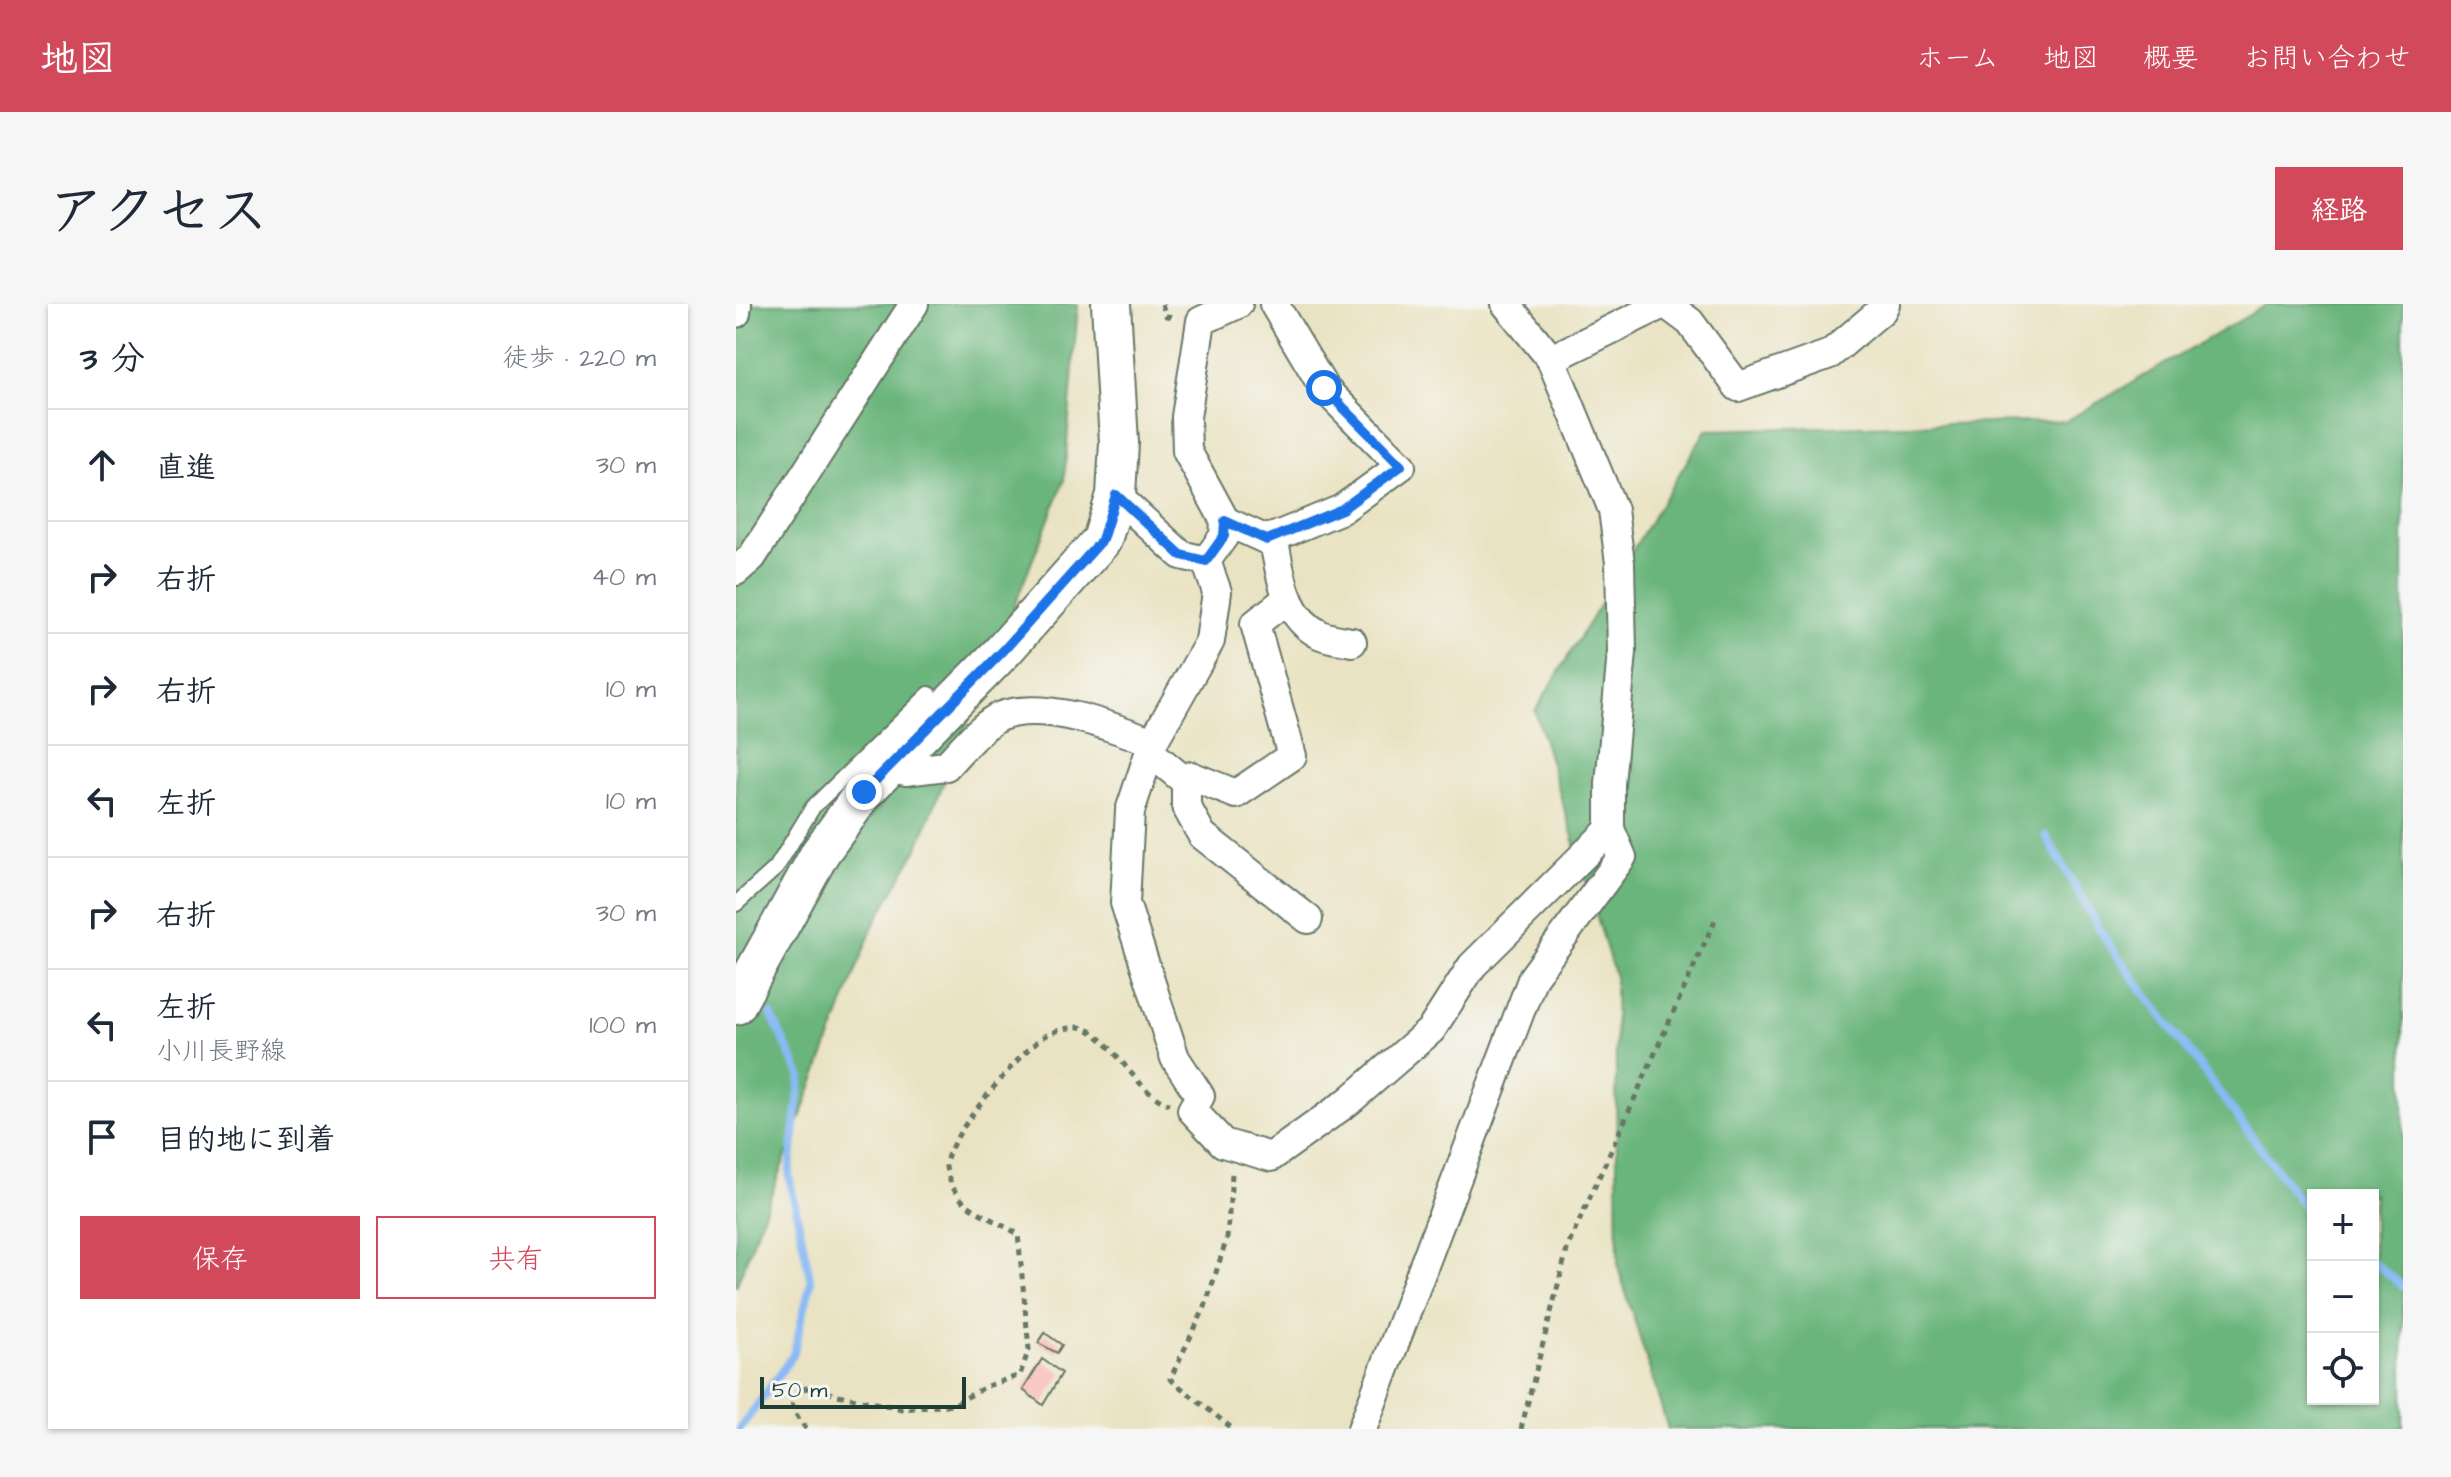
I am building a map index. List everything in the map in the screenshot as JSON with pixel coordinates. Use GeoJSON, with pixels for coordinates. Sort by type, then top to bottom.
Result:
{"type":"FeatureCollection","features":[{"type":"Feature","properties":{"kind":"main road"},"geometry":{"type":"LineString","coordinates":[[736,1005],[820,853],[864,792],[1004,650],[1102,540],[1116,495],[1119,443],[1111,304]]}},
{"type":"Feature","properties":{"kind":"street"},"geometry":{"type":"LineString","coordinates":[[736,313],[737,304]]}},
{"type":"Feature","properties":{"kind":"street"},"geometry":{"type":"LineString","coordinates":[[736,571],[752,557],[914,304]]}},
{"type":"Feature","properties":{"kind":"street"},"geometry":{"type":"LineString","coordinates":[[1206,561],[1224,536],[1225,521],[1187,451],[1186,417],[1201,321],[1238,304]]}},
{"type":"Feature","properties":{"kind":"street"},"geometry":{"type":"LineString","coordinates":[[1225,521],[1267,540],[1342,509],[1401,466],[1324,388],[1274,304]]}},
{"type":"Feature","properties":{"kind":"street"},"geometry":{"type":"LineString","coordinates":[[1362,1429],[1533,977],[1622,857],[1610,829],[1610,784],[1622,652],[1618,550],[1613,510],[1551,359],[1506,304]]}},
{"type":"Feature","properties":{"kind":"street"},"geometry":{"type":"LineString","coordinates":[[1551,359],[1664,304],[1690,322],[1738,387],[1830,354],[1882,310],[1885,304]]}},
{"type":"Feature","properties":{"kind":"street"},"geometry":{"type":"LineString","coordinates":[[1116,495],[1181,555],[1206,561]]}},
{"type":"Feature","properties":{"kind":"street"},"geometry":{"type":"LineString","coordinates":[[1273,537],[1295,615],[1321,634],[1352,642]]}},
{"type":"Feature","properties":{"kind":"street"},"geometry":{"type":"LineString","coordinates":[[1206,561],[1217,592],[1210,641],[1152,747],[1130,811],[1125,903],[1175,1058],[1200,1096],[1192,1110],[1223,1143],[1271,1157],[1349,1101],[1431,1030],[1472,966],[1610,829]]}},
{"type":"Feature","properties":{"kind":"street"},"geometry":{"type":"LineString","coordinates":[[1217,592],[1255,624],[1292,756],[1236,794],[1191,776],[1186,782],[1186,806],[1202,835],[1308,919]]}},
{"type":"Feature","properties":{"kind":"street"},"geometry":{"type":"LineString","coordinates":[[1255,624],[1288,598]]}},
{"type":"Feature","properties":{"kind":"street"},"geometry":{"type":"LineString","coordinates":[[893,762],[905,771],[946,766],[968,742],[1000,716],[1038,710],[1116,728],[1152,747],[1186,782]]}},
{"type":"Feature","properties":{"kind":"lane"},"geometry":{"type":"LineString","coordinates":[[736,904],[776,868],[813,807],[929,694],[943,710]]}},
{"type":"Feature","properties":{"kind":"path"},"geometry":{"type":"LineString","coordinates":[[1521,1429],[1568,1246],[1715,920]]}},
{"type":"Feature","properties":{"kind":"path"},"geometry":{"type":"LineString","coordinates":[[806,1429],[791,1408],[796,1392],[806,1388],[902,1409],[953,1405],[987,1386],[1020,1375],[1029,1349],[1018,1234],[961,1200],[945,1167],[949,1147],[1007,1070],[1045,1035],[1077,1027],[1092,1031],[1162,1102],[1192,1110]]}},
{"type":"Feature","properties":{"kind":"path"},"geometry":{"type":"LineString","coordinates":[[1222,1167],[1233,1175],[1227,1238],[1205,1307],[1170,1379],[1233,1429]]}},
{"type":"Feature","properties":{"kind":"green space"},"geometry":{"type":"Polygon","coordinates":[[[736,304],[1078,304],[1064,481],[918,847],[873,926],[736,1287],[736,304]]]}},
{"type":"Feature","properties":{"kind":"green space"},"geometry":{"type":"Polygon","coordinates":[[[2268,304],[2403,304],[2403,1429],[1668,1429],[1618,1267],[1615,977],[1535,711],[1706,430],[2066,421],[2268,304]]]}},
{"type":"Feature","properties":{"kind":"building"},"geometry":{"type":"Polygon","coordinates":[[[1045,1333],[1062,1345],[1057,1353],[1038,1343],[1045,1333]]]}},
{"type":"Feature","properties":{"kind":"building"},"geometry":{"type":"Polygon","coordinates":[[[1042,1359],[1062,1373],[1043,1405],[1023,1390],[1042,1359]]]}},
{"type":"Feature","properties":{"kind":"waterway"},"geometry":{"type":"LineString","coordinates":[[2046,836],[2107,942],[2307,1210]]}},
{"type":"Feature","properties":{"kind":"waterway"},"geometry":{"type":"LineString","coordinates":[[740,1429],[793,1355],[811,1282],[789,1176],[801,1076],[771,1015]]}},
{"type":"Feature","properties":{"kind":"waterway"},"geometry":{"type":"LineString","coordinates":[[2379,1267],[2403,1286]]}},
{"type":"Feature","properties":{"kind":"route"},"geometry":{"type":"LineString","coordinates":[[864,792],[1004,650],[1102,540],[1116,495],[1181,555],[1206,561],[1224,536],[1225,521],[1267,540],[1342,509],[1401,466],[1324,388]]}}]}
